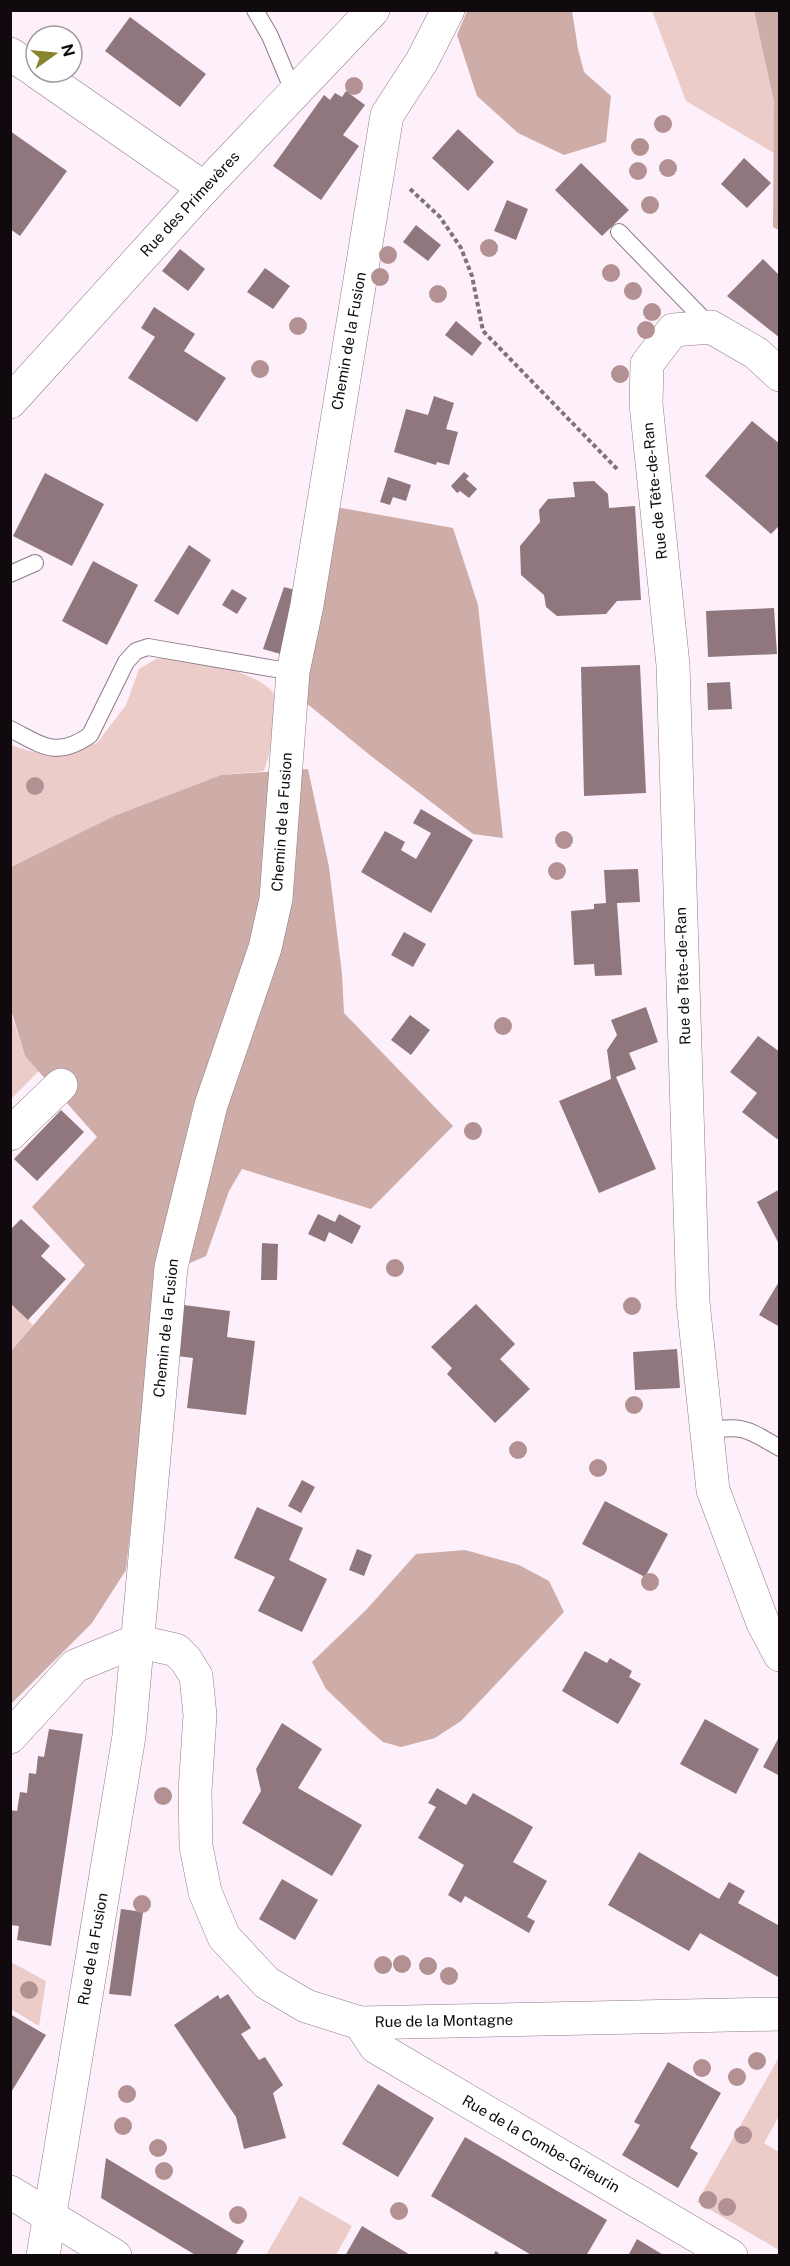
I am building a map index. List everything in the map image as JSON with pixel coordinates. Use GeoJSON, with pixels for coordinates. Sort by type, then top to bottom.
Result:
{"type":"FeatureCollection","features":[{"type":"Feature","properties":{"kind":"street","name":"Rue des Primevères"},"geometry":{"type":"LineString","coordinates":[[10,402],[204,188],[373,10]]}},
{"type":"Feature","properties":{"kind":"street","name":"Chemin de la Fusion"},"geometry":{"type":"LineString","coordinates":[[136,1641],[171,1267],[211,1106],[265,948],[276,898],[293,672],[307,605],[387,115],[422,61],[448,10]]}},
{"type":"Feature","properties":{"kind":"street"},"geometry":{"type":"LineString","coordinates":[[10,54],[24,64]]}},
{"type":"Feature","properties":{"kind":"street"},"geometry":{"type":"LineString","coordinates":[[53,84],[204,188]]}},
{"type":"Feature","properties":{"kind":"street"},"geometry":{"type":"LineString","coordinates":[[711,327],[756,353],[780,375]]}},
{"type":"Feature","properties":{"kind":"street","name":"Rue de Tête-de-Ran"},"geometry":{"type":"LineString","coordinates":[[711,327],[673,330],[647,364],[646,404],[673,665],[693,1302],[712,1490],[763,1623],[780,1655]]}},
{"type":"Feature","properties":{"kind":"street"},"geometry":{"type":"LineString","coordinates":[[10,1134],[61,1085]]}},
{"type":"Feature","properties":{"kind":"street"},"geometry":{"type":"LineString","coordinates":[[10,1737],[75,1666],[136,1641]]}},
{"type":"Feature","properties":{"kind":"street","name":"Rue de la Montagne"},"geometry":{"type":"LineString","coordinates":[[136,1641],[176,1650],[186,1660],[196,1676],[200,1715],[195,1791],[196,1846],[205,1892],[224,1937],[267,1983],[306,2006],[360,2023],[780,2014]]}},
{"type":"Feature","properties":{"kind":"street","name":"Rue de la Fusion"},"geometry":{"type":"LineString","coordinates":[[43,2256],[129,1736],[136,1641]]}},
{"type":"Feature","properties":{"kind":"street","name":"Rue de la Combe-Grieurin"},"geometry":{"type":"LineString","coordinates":[[360,2023],[375,2048],[731,2256]]}},
{"type":"Feature","properties":{"kind":"street"},"geometry":{"type":"LineString","coordinates":[[10,2192],[115,2256]]}},
{"type":"Feature","properties":{"kind":"lane"},"geometry":{"type":"LineString","coordinates":[[255,10],[270,36],[294,93]]}},
{"type":"Feature","properties":{"kind":"lane"},"geometry":{"type":"LineString","coordinates":[[620,232],[711,327]]}},
{"type":"Feature","properties":{"kind":"lane"},"geometry":{"type":"LineString","coordinates":[[10,574],[35,562]]}},
{"type":"Feature","properties":{"kind":"lane"},"geometry":{"type":"LineString","coordinates":[[10,729],[50,749],[63,748],[83,740],[90,735],[126,662],[136,651],[148,647],[293,672]]}},
{"type":"Feature","properties":{"kind":"lane"},"geometry":{"type":"LineString","coordinates":[[706,1431],[731,1427],[746,1429],[780,1448]]}},
{"type":"Feature","properties":{"kind":"path"},"geometry":{"type":"LineString","coordinates":[[379,161],[440,217],[461,248],[472,276],[483,331],[627,479],[655,495]]}},
{"type":"Feature","properties":{"kind":"shaded area"},"geometry":{"type":"Polygon","coordinates":[[[467,11],[572,11],[584,72],[611,96],[606,142],[564,155],[518,133],[477,96],[457,35],[467,11]]]}},
{"type":"Feature","properties":{"kind":"shaded area"},"geometry":{"type":"Polygon","coordinates":[[[652,11],[754,11],[774,102],[774,153],[686,101],[652,11]]]}},
{"type":"Feature","properties":{"kind":"shaded area"},"geometry":{"type":"Polygon","coordinates":[[[754,11],[779,11],[779,230],[773,227],[774,102],[754,11]]]}},
{"type":"Feature","properties":{"kind":"shaded area"},"geometry":{"type":"Polygon","coordinates":[[[336,507],[453,528],[478,605],[503,838],[473,834],[305,702],[336,507]]]}},
{"type":"Feature","properties":{"kind":"shaded area"},"geometry":{"type":"Polygon","coordinates":[[[167,657],[233,670],[265,685],[275,695],[279,714],[264,771],[221,775],[114,816],[11,867],[11,745],[29,751],[55,755],[97,743],[126,705],[139,669],[156,659],[167,657]]]}},
{"type":"Feature","properties":{"kind":"shaded area"},"geometry":{"type":"Polygon","coordinates":[[[308,769],[329,867],[342,974],[344,1013],[453,1126],[371,1209],[242,1169],[229,1191],[206,1256],[158,1277],[126,1570],[92,1623],[11,1704],[11,1351],[85,1265],[32,1207],[97,1137],[25,1056],[11,1010],[11,867],[114,816],[221,775],[308,769]]]}},
{"type":"Feature","properties":{"kind":"shaded area"},"geometry":{"type":"Polygon","coordinates":[[[11,1014],[25,1056],[39,1071],[11,1099],[11,1014]]]}},
{"type":"Feature","properties":{"kind":"shaded area"},"geometry":{"type":"Polygon","coordinates":[[[11,1303],[33,1325],[11,1351],[11,1303]]]}},
{"type":"Feature","properties":{"kind":"shaded area"},"geometry":{"type":"Polygon","coordinates":[[[465,1550],[519,1565],[549,1581],[564,1612],[461,1721],[435,1738],[401,1747],[383,1742],[326,1689],[312,1662],[366,1610],[416,1554],[465,1550]]]}},
{"type":"Feature","properties":{"kind":"shaded area"},"geometry":{"type":"Polygon","coordinates":[[[11,1962],[46,1981],[39,2026],[11,2009],[11,1962]]]}},
{"type":"Feature","properties":{"kind":"shaded area"},"geometry":{"type":"Polygon","coordinates":[[[779,2057],[779,2116],[764,2143],[779,2152],[779,2250],[697,2202],[779,2057]]]}},
{"type":"Feature","properties":{"kind":"shaded area"},"geometry":{"type":"Polygon","coordinates":[[[300,2196],[352,2226],[336,2255],[266,2255],[300,2196]]]}},
{"type":"Feature","properties":{"kind":"building"},"geometry":{"type":"Polygon","coordinates":[[[130,17],[206,74],[180,107],[105,51],[130,17]]]}},
{"type":"Feature","properties":{"kind":"building"},"geometry":{"type":"Polygon","coordinates":[[[346,91],[365,105],[343,135],[359,146],[321,200],[273,166],[324,95],[330,100],[335,93],[342,97],[346,91]]]}},
{"type":"Feature","properties":{"kind":"building"},"geometry":{"type":"Polygon","coordinates":[[[458,129],[494,162],[468,191],[432,158],[458,129]]]}},
{"type":"Feature","properties":{"kind":"building"},"geometry":{"type":"Polygon","coordinates":[[[10,131],[67,171],[20,236],[10,229],[10,131]]]}},
{"type":"Feature","properties":{"kind":"building"},"geometry":{"type":"Polygon","coordinates":[[[744,158],[771,183],[747,208],[721,184],[744,158]]]}},
{"type":"Feature","properties":{"kind":"building"},"geometry":{"type":"Polygon","coordinates":[[[581,163],[629,210],[602,236],[555,190],[581,163]]]}},
{"type":"Feature","properties":{"kind":"building"},"geometry":{"type":"Polygon","coordinates":[[[507,200],[528,209],[516,240],[494,231],[507,200]]]}},
{"type":"Feature","properties":{"kind":"building"},"geometry":{"type":"Polygon","coordinates":[[[416,225],[441,245],[428,261],[403,242],[416,225]]]}},
{"type":"Feature","properties":{"kind":"building"},"geometry":{"type":"Polygon","coordinates":[[[180,249],[205,269],[188,291],[162,271],[180,249]]]}},
{"type":"Feature","properties":{"kind":"building"},"geometry":{"type":"Polygon","coordinates":[[[763,259],[780,276],[780,338],[727,296],[763,259]]]}},
{"type":"Feature","properties":{"kind":"building"},"geometry":{"type":"Polygon","coordinates":[[[265,268],[290,286],[273,309],[247,292],[265,268]]]}},
{"type":"Feature","properties":{"kind":"building"},"geometry":{"type":"Polygon","coordinates":[[[154,307],[195,334],[184,351],[226,378],[197,422],[128,378],[155,337],[141,328],[154,307]]]}},
{"type":"Feature","properties":{"kind":"building"},"geometry":{"type":"Polygon","coordinates":[[[456,321],[482,343],[472,356],[445,335],[456,321]]]}},
{"type":"Feature","properties":{"kind":"building"},"geometry":{"type":"Polygon","coordinates":[[[434,396],[454,403],[446,429],[458,432],[449,465],[437,462],[436,465],[394,452],[406,409],[428,415],[434,396]]]}},
{"type":"Feature","properties":{"kind":"building"},"geometry":{"type":"Polygon","coordinates":[[[752,421],[780,444],[780,525],[771,534],[705,476],[752,421]]]}},
{"type":"Feature","properties":{"kind":"building"},"geometry":{"type":"Polygon","coordinates":[[[464,472],[469,476],[466,479],[477,489],[469,498],[460,491],[457,493],[451,486],[464,472]]]}},
{"type":"Feature","properties":{"kind":"building"},"geometry":{"type":"Polygon","coordinates":[[[45,473],[104,504],[72,566],[13,536],[45,473]]]}},
{"type":"Feature","properties":{"kind":"building"},"geometry":{"type":"Polygon","coordinates":[[[388,477],[411,485],[406,501],[393,497],[390,505],[380,502],[388,477]]]}},
{"type":"Feature","properties":{"kind":"building"},"geometry":{"type":"Polygon","coordinates":[[[594,481],[608,494],[609,508],[635,506],[641,600],[617,601],[606,614],[557,616],[546,607],[544,595],[521,575],[520,546],[540,522],[539,510],[548,499],[575,497],[573,482],[594,481]]]}},
{"type":"Feature","properties":{"kind":"building"},"geometry":{"type":"Polygon","coordinates":[[[189,545],[211,560],[178,615],[154,601],[189,545]]]}},
{"type":"Feature","properties":{"kind":"building"},"geometry":{"type":"Polygon","coordinates":[[[93,561],[138,585],[107,645],[62,621],[93,561]]]}},
{"type":"Feature","properties":{"kind":"building"},"geometry":{"type":"Polygon","coordinates":[[[284,587],[295,590],[284,655],[263,649],[284,587]]]}},
{"type":"Feature","properties":{"kind":"building"},"geometry":{"type":"Polygon","coordinates":[[[232,589],[247,598],[237,614],[222,605],[232,589]]]}},
{"type":"Feature","properties":{"kind":"building"},"geometry":{"type":"Polygon","coordinates":[[[774,608],[777,654],[708,657],[706,611],[774,608]]]}},
{"type":"Feature","properties":{"kind":"building"},"geometry":{"type":"Polygon","coordinates":[[[640,665],[646,793],[584,796],[581,667],[640,665]]]}},
{"type":"Feature","properties":{"kind":"building"},"geometry":{"type":"Polygon","coordinates":[[[730,682],[732,709],[708,710],[707,683],[730,682]]]}},
{"type":"Feature","properties":{"kind":"building"},"geometry":{"type":"Polygon","coordinates":[[[421,809],[473,840],[431,913],[361,872],[385,831],[405,842],[401,850],[416,859],[431,833],[413,823],[421,809]]]}},
{"type":"Feature","properties":{"kind":"building"},"geometry":{"type":"Polygon","coordinates":[[[638,869],[640,902],[617,903],[622,975],[595,976],[594,964],[574,965],[571,911],[594,909],[594,904],[606,903],[604,870],[638,869]]]}},
{"type":"Feature","properties":{"kind":"building"},"geometry":{"type":"Polygon","coordinates":[[[404,932],[426,944],[413,967],[391,955],[404,932]]]}},
{"type":"Feature","properties":{"kind":"building"},"geometry":{"type":"Polygon","coordinates":[[[646,1007],[658,1042],[629,1053],[636,1069],[616,1077],[656,1169],[599,1193],[559,1101],[611,1079],[607,1050],[617,1035],[611,1020],[646,1007]]]}},
{"type":"Feature","properties":{"kind":"building"},"geometry":{"type":"Polygon","coordinates":[[[410,1015],[430,1030],[411,1055],[391,1040],[410,1015]]]}},
{"type":"Feature","properties":{"kind":"building"},"geometry":{"type":"Polygon","coordinates":[[[758,1036],[780,1052],[780,1137],[777,1139],[742,1112],[757,1093],[730,1072],[758,1036]]]}},
{"type":"Feature","properties":{"kind":"building"},"geometry":{"type":"Polygon","coordinates":[[[61,1110],[84,1132],[37,1181],[14,1159],[61,1110]]]}},
{"type":"Feature","properties":{"kind":"building"},"geometry":{"type":"Polygon","coordinates":[[[780,1189],[780,1246],[757,1202],[780,1189]]]}},
{"type":"Feature","properties":{"kind":"building"},"geometry":{"type":"Polygon","coordinates":[[[318,1214],[335,1222],[339,1214],[361,1226],[352,1244],[329,1232],[325,1242],[308,1234],[318,1214]]]}},
{"type":"Feature","properties":{"kind":"building"},"geometry":{"type":"Polygon","coordinates":[[[21,1219],[50,1246],[41,1256],[66,1279],[28,1320],[10,1303],[10,1230],[21,1219]]]}},
{"type":"Feature","properties":{"kind":"building"},"geometry":{"type":"Polygon","coordinates":[[[262,1243],[278,1244],[277,1280],[261,1280],[262,1243]]]}},
{"type":"Feature","properties":{"kind":"building"},"geometry":{"type":"Polygon","coordinates":[[[780,1280],[780,1327],[759,1315],[780,1280]]]}},
{"type":"Feature","properties":{"kind":"building"},"geometry":{"type":"Polygon","coordinates":[[[476,1304],[515,1344],[500,1359],[530,1389],[495,1423],[447,1374],[452,1368],[431,1347],[476,1304]]]}},
{"type":"Feature","properties":{"kind":"building"},"geometry":{"type":"Polygon","coordinates":[[[184,1305],[230,1311],[227,1337],[255,1341],[246,1415],[187,1408],[193,1358],[177,1356],[184,1305]]]}},
{"type":"Feature","properties":{"kind":"building"},"geometry":{"type":"Polygon","coordinates":[[[677,1349],[680,1388],[635,1390],[633,1352],[677,1349]]]}},
{"type":"Feature","properties":{"kind":"building"},"geometry":{"type":"Polygon","coordinates":[[[302,1480],[315,1487],[301,1513],[288,1506],[302,1480]]]}},
{"type":"Feature","properties":{"kind":"building"},"geometry":{"type":"Polygon","coordinates":[[[605,1501],[668,1534],[645,1577],[582,1544],[605,1501]]]}},
{"type":"Feature","properties":{"kind":"building"},"geometry":{"type":"Polygon","coordinates":[[[257,1507],[303,1528],[289,1560],[327,1579],[302,1632],[258,1611],[275,1577],[234,1558],[257,1507]]]}},
{"type":"Feature","properties":{"kind":"building"},"geometry":{"type":"Polygon","coordinates":[[[357,1549],[372,1555],[364,1576],[349,1570],[357,1549]]]}},
{"type":"Feature","properties":{"kind":"building"},"geometry":{"type":"Polygon","coordinates":[[[585,1651],[607,1663],[610,1658],[632,1671],[629,1677],[641,1684],[618,1724],[562,1691],[585,1651]]]}},
{"type":"Feature","properties":{"kind":"building"},"geometry":{"type":"Polygon","coordinates":[[[705,1719],[759,1749],[736,1794],[680,1764],[705,1719]]]}},
{"type":"Feature","properties":{"kind":"building"},"geometry":{"type":"Polygon","coordinates":[[[282,1723],[322,1749],[298,1788],[362,1825],[332,1876],[242,1823],[261,1791],[256,1769],[282,1723]]]}},
{"type":"Feature","properties":{"kind":"building"},"geometry":{"type":"Polygon","coordinates":[[[49,1729],[83,1734],[51,1946],[17,1940],[19,1926],[10,1925],[10,1810],[17,1811],[20,1792],[27,1793],[29,1773],[36,1774],[38,1756],[44,1757],[49,1729]]]}},
{"type":"Feature","properties":{"kind":"building"},"geometry":{"type":"Polygon","coordinates":[[[778,1739],[780,1740],[780,1776],[763,1767],[778,1739]]]}},
{"type":"Feature","properties":{"kind":"building"},"geometry":{"type":"Polygon","coordinates":[[[437,1788],[466,1805],[473,1793],[533,1827],[513,1862],[547,1881],[527,1917],[535,1921],[529,1933],[465,1896],[461,1903],[448,1895],[464,1865],[418,1838],[436,1807],[428,1803],[437,1788]]]}},
{"type":"Feature","properties":{"kind":"building"},"geometry":{"type":"Polygon","coordinates":[[[639,1852],[719,1899],[729,1882],[745,1891],[738,1903],[780,1926],[780,1978],[700,1933],[689,1951],[608,1905],[639,1852]]]}},
{"type":"Feature","properties":{"kind":"building"},"geometry":{"type":"Polygon","coordinates":[[[282,1879],[318,1900],[295,1940],[259,1919],[282,1879]]]}},
{"type":"Feature","properties":{"kind":"building"},"geometry":{"type":"Polygon","coordinates":[[[121,1909],[143,1912],[131,1996],[109,1994],[121,1909]]]}},
{"type":"Feature","properties":{"kind":"building"},"geometry":{"type":"Polygon","coordinates":[[[228,1994],[251,2028],[241,2034],[259,2060],[265,2057],[283,2085],[273,2093],[286,2138],[244,2149],[236,2117],[174,2025],[218,1995],[220,1999],[228,1994]]]}},
{"type":"Feature","properties":{"kind":"building"},"geometry":{"type":"Polygon","coordinates":[[[10,2014],[46,2035],[10,2094],[10,2014]]]}},
{"type":"Feature","properties":{"kind":"building"},"geometry":{"type":"Polygon","coordinates":[[[668,2062],[721,2093],[690,2148],[698,2153],[678,2188],[622,2155],[640,2125],[634,2122],[668,2062]]]}},
{"type":"Feature","properties":{"kind":"building"},"geometry":{"type":"Polygon","coordinates":[[[378,2084],[434,2118],[398,2177],[342,2144],[378,2084]]]}},
{"type":"Feature","properties":{"kind":"building"},"geometry":{"type":"Polygon","coordinates":[[[465,2137],[607,2220],[586,2256],[533,2256],[431,2196],[465,2137]]]}},
{"type":"Feature","properties":{"kind":"building"},"geometry":{"type":"Polygon","coordinates":[[[106,2158],[244,2241],[235,2256],[197,2256],[101,2198],[106,2158]]]}},
{"type":"Feature","properties":{"kind":"building"},"geometry":{"type":"Polygon","coordinates":[[[362,2226],[412,2256],[345,2256],[362,2226]]]}},
{"type":"Feature","properties":{"kind":"building"},"geometry":{"type":"Polygon","coordinates":[[[637,2239],[665,2256],[628,2256],[637,2239]]]}}]}
